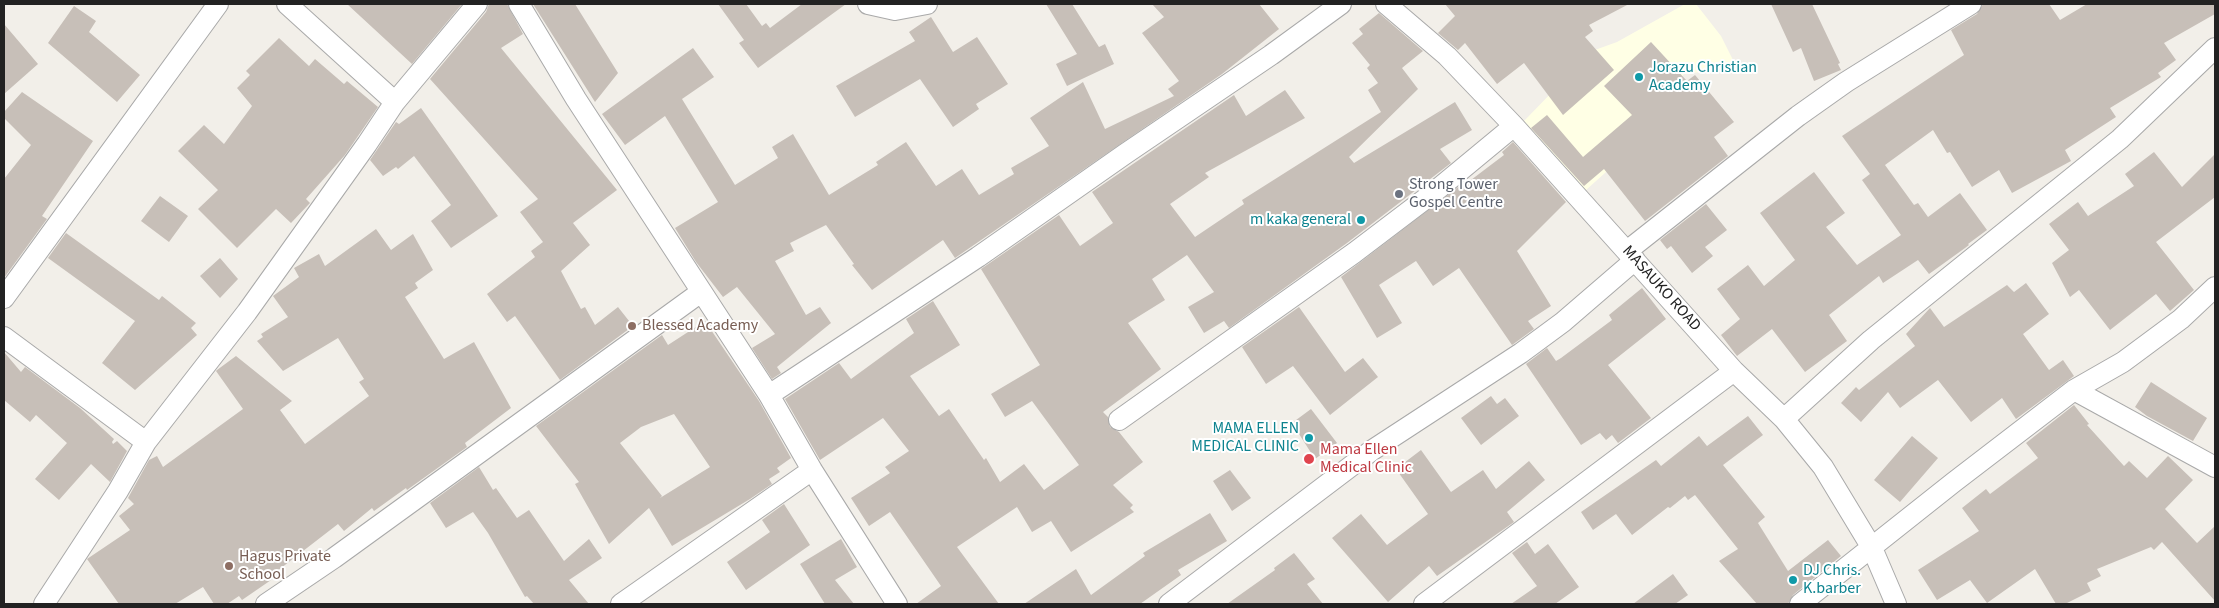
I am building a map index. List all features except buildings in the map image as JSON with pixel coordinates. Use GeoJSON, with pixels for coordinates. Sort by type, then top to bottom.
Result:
{"type":"FeatureCollection","features":[{"type":"Feature","properties":{"kind":"street"},"geometry":{"type":"LineString","coordinates":[[4,298],[218,4]]}},
{"type":"Feature","properties":{"kind":"street"},"geometry":{"type":"LineString","coordinates":[[287,4],[395,102]]}},
{"type":"Feature","properties":{"kind":"street"},"geometry":{"type":"LineString","coordinates":[[44,604],[118,491],[146,442],[247,312],[395,102],[477,4]]}},
{"type":"Feature","properties":{"kind":"street"},"geometry":{"type":"LineString","coordinates":[[519,4],[576,99],[769,394],[812,470],[897,604]]}},
{"type":"Feature","properties":{"kind":"street"},"geometry":{"type":"LineString","coordinates":[[868,4],[895,10],[927,4]]}},
{"type":"Feature","properties":{"kind":"street"},"geometry":{"type":"LineString","coordinates":[[769,394],[978,257],[1342,4]]}},
{"type":"Feature","properties":{"kind":"street","name":"MASAUKO ROAD"},"geometry":{"type":"LineString","coordinates":[[1386,4],[1447,56],[1514,126],[1734,371],[1784,419],[1823,467],[1872,548],[1896,604]]}},
{"type":"Feature","properties":{"kind":"street"},"geometry":{"type":"LineString","coordinates":[[1169,604],[1371,451],[1478,382],[1563,322],[1631,256],[1798,116],[1846,82],[1971,4]]}},
{"type":"Feature","properties":{"kind":"street"},"geometry":{"type":"LineString","coordinates":[[1784,419],[1870,340],[2120,139],[2215,48]]}},
{"type":"Feature","properties":{"kind":"street"},"geometry":{"type":"LineString","coordinates":[[1119,420],[1354,252],[1433,193],[1514,126]]}},
{"type":"Feature","properties":{"kind":"street"},"geometry":{"type":"LineString","coordinates":[[1800,604],[2074,390],[2130,356],[2181,319],[2215,287]]}},
{"type":"Feature","properties":{"kind":"street"},"geometry":{"type":"LineString","coordinates":[[266,604],[334,558],[701,292]]}},
{"type":"Feature","properties":{"kind":"street"},"geometry":{"type":"LineString","coordinates":[[4,337],[146,442]]}},
{"type":"Feature","properties":{"kind":"street"},"geometry":{"type":"LineString","coordinates":[[1424,604],[1734,371]]}},
{"type":"Feature","properties":{"kind":"street"},"geometry":{"type":"LineString","coordinates":[[2074,390],[2215,468]]}},
{"type":"Feature","properties":{"kind":"street"},"geometry":{"type":"LineString","coordinates":[[621,604],[812,470]]}},
{"type":"Feature","properties":{"kind":"shaded area"},"geometry":{"type":"Polygon","coordinates":[[[1685,4],[1696,4],[1721,36],[1735,64],[1710,71],[1684,74],[1642,133],[1644,138],[1586,190],[1524,121],[1592,51],[1617,42],[1685,4]]]}},
{"type":"Feature","properties":{"kind":"place","name":"Jorazu Christian Academy"},"geometry":{"type":"Point","coordinates":[1639,77]}},
{"type":"Feature","properties":{"kind":"place","name":"Strong Tower Gospel Centre"},"geometry":{"type":"Point","coordinates":[1399,194]}},
{"type":"Feature","properties":{"kind":"place","name":"m kaka general"},"geometry":{"type":"Point","coordinates":[1361,220]}},
{"type":"Feature","properties":{"kind":"place","name":"Blessed Academy"},"geometry":{"type":"Point","coordinates":[632,326]}},
{"type":"Feature","properties":{"kind":"place","name":"MAMA ELLEN MEDICAL CLINIC"},"geometry":{"type":"Point","coordinates":[1309,438]}},
{"type":"Feature","properties":{"kind":"place","name":"Mama Ellen Medical Clinic"},"geometry":{"type":"Point","coordinates":[1309,459]}},
{"type":"Feature","properties":{"kind":"place","name":"Hagus Private School"},"geometry":{"type":"Point","coordinates":[229,566]}},
{"type":"Feature","properties":{"kind":"place","name":"DJ Chris. K.barber"},"geometry":{"type":"Point","coordinates":[1793,580]}}]}
